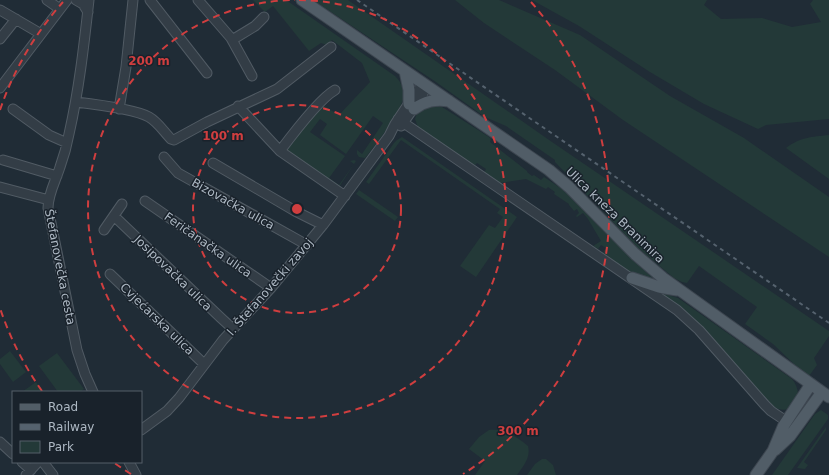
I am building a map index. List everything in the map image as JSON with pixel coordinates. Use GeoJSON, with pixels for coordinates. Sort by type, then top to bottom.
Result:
{"type":"FeatureCollection","features":[{"type":"Feature","properties":{"kind":"main road","name":"Ulica kneza Branimira"},"geometry":{"type":"LineString","coordinates":[[302,0],[560,179],[578,195],[644,262],[680,290],[825,394]]}},
{"type":"Feature","properties":{"kind":"main road"},"geometry":{"type":"LineString","coordinates":[[405,71],[411,108],[430,100],[449,101]]}},
{"type":"Feature","properties":{"kind":"main road"},"geometry":{"type":"LineString","coordinates":[[632,278],[659,287],[680,290]]}},
{"type":"Feature","properties":{"kind":"main road"},"geometry":{"type":"LineString","coordinates":[[773,452],[786,421],[811,384]]}},
{"type":"Feature","properties":{"kind":"main road"},"geometry":{"type":"LineString","coordinates":[[756,475],[773,452],[790,436],[825,394]]}},
{"type":"Feature","properties":{"kind":"street"},"geometry":{"type":"LineString","coordinates":[[47,0],[60,10]]}},
{"type":"Feature","properties":{"kind":"street"},"geometry":{"type":"LineString","coordinates":[[0,88],[60,10],[70,0],[82,4],[88,12]]}},
{"type":"Feature","properties":{"kind":"street","name":"Štefanovečka cesta"},"geometry":{"type":"LineString","coordinates":[[89,0],[85,42],[76,102],[67,143],[49,200],[48,208],[77,350],[93,391]]}},
{"type":"Feature","properties":{"kind":"street"},"geometry":{"type":"LineString","coordinates":[[119,109],[126,67],[133,0]]}},
{"type":"Feature","properties":{"kind":"street"},"geometry":{"type":"LineString","coordinates":[[150,0],[207,73]]}},
{"type":"Feature","properties":{"kind":"street"},"geometry":{"type":"LineString","coordinates":[[198,0],[232,40],[252,76]]}},
{"type":"Feature","properties":{"kind":"street"},"geometry":{"type":"LineString","coordinates":[[0,10],[41,34]]}},
{"type":"Feature","properties":{"kind":"street"},"geometry":{"type":"LineString","coordinates":[[232,40],[255,26],[264,17]]}},
{"type":"Feature","properties":{"kind":"street"},"geometry":{"type":"LineString","coordinates":[[0,39],[16,19]]}},
{"type":"Feature","properties":{"kind":"street"},"geometry":{"type":"LineString","coordinates":[[76,102],[119,109],[148,116],[171,139],[174,140],[238,106],[277,89],[331,46]]}},
{"type":"Feature","properties":{"kind":"street","name":"I. Štefanovečki zavoj"},"geometry":{"type":"LineString","coordinates":[[142,429],[167,411],[179,398],[204,364],[233,329],[271,288],[307,245],[411,108],[419,89],[426,85]]}},
{"type":"Feature","properties":{"kind":"street"},"geometry":{"type":"LineString","coordinates":[[280,150],[330,93],[335,90]]}},
{"type":"Feature","properties":{"kind":"street"},"geometry":{"type":"LineString","coordinates":[[238,106],[280,150],[345,196]]}},
{"type":"Feature","properties":{"kind":"street"},"geometry":{"type":"LineString","coordinates":[[411,108],[412,120],[418,132]]}},
{"type":"Feature","properties":{"kind":"street"},"geometry":{"type":"LineString","coordinates":[[13,109],[49,135],[67,143]]}},
{"type":"Feature","properties":{"kind":"street"},"geometry":{"type":"LineString","coordinates":[[401,120],[677,310],[693,324],[765,405],[786,421]]}},
{"type":"Feature","properties":{"kind":"street"},"geometry":{"type":"LineString","coordinates":[[391,134],[405,130],[418,132]]}},
{"type":"Feature","properties":{"kind":"street","name":"Bizovačka ulica"},"geometry":{"type":"LineString","coordinates":[[164,156],[178,173],[307,245]]}},
{"type":"Feature","properties":{"kind":"street"},"geometry":{"type":"LineString","coordinates":[[3,160],[57,176]]}},
{"type":"Feature","properties":{"kind":"street"},"geometry":{"type":"LineString","coordinates":[[213,163],[295,211],[323,225]]}},
{"type":"Feature","properties":{"kind":"street"},"geometry":{"type":"LineString","coordinates":[[0,187],[49,200]]}},
{"type":"Feature","properties":{"kind":"street","name":"Feričanačka ulica"},"geometry":{"type":"LineString","coordinates":[[144,200],[271,288]]}},
{"type":"Feature","properties":{"kind":"street"},"geometry":{"type":"LineString","coordinates":[[104,230],[122,204]]}},
{"type":"Feature","properties":{"kind":"street","name":"Josipovačka ulica"},"geometry":{"type":"LineString","coordinates":[[114,216],[233,329]]}},
{"type":"Feature","properties":{"kind":"street","name":"Cvjećarska ulica"},"geometry":{"type":"LineString","coordinates":[[110,274],[204,364]]}},
{"type":"Feature","properties":{"kind":"street"},"geometry":{"type":"LineString","coordinates":[[0,442],[12,453]]}},
{"type":"Feature","properties":{"kind":"street"},"geometry":{"type":"LineString","coordinates":[[23,463],[28,472],[37,463]]}},
{"type":"Feature","properties":{"kind":"street"},"geometry":{"type":"LineString","coordinates":[[44,463],[53,475]]}},
{"type":"Feature","properties":{"kind":"street"},"geometry":{"type":"LineString","coordinates":[[129,463],[136,475]]}},
{"type":"Feature","properties":{"kind":"green space"},"geometry":{"type":"Polygon","coordinates":[[[253,0],[286,0],[395,76],[401,84],[404,95],[399,109],[388,127],[365,158],[359,157],[357,150],[362,154],[383,123],[373,116],[346,154],[320,135],[327,124],[320,119],[310,132],[345,156],[329,178],[339,185],[354,164],[350,161],[356,161],[339,187],[284,149],[321,104],[339,115],[370,82],[362,63],[332,40],[327,45],[321,43],[309,51],[273,6],[265,12],[253,0]]]}},
{"type":"Feature","properties":{"kind":"green space"},"geometry":{"type":"Polygon","coordinates":[[[313,0],[348,0],[552,142],[829,331],[829,336],[814,358],[817,365],[809,376],[773,344],[745,324],[757,307],[699,266],[687,283],[674,278],[638,248],[555,162],[555,160],[506,126],[485,117],[436,82],[313,0]]]}},
{"type":"Feature","properties":{"kind":"green space"},"geometry":{"type":"Polygon","coordinates":[[[455,0],[499,0],[580,35],[670,96],[744,138],[829,197],[829,257],[623,120],[555,70],[484,23],[455,0]]]}},
{"type":"Feature","properties":{"kind":"green space"},"geometry":{"type":"Polygon","coordinates":[[[532,0],[707,0],[704,5],[721,19],[762,18],[792,27],[821,22],[810,4],[813,0],[829,0],[829,119],[766,125],[758,129],[704,104],[650,72],[579,26],[532,0]]]}},
{"type":"Feature","properties":{"kind":"green space"},"geometry":{"type":"Polygon","coordinates":[[[435,105],[442,107],[489,137],[491,139],[490,142],[532,176],[534,175],[541,180],[544,177],[562,189],[655,280],[632,274],[600,252],[603,253],[606,248],[601,245],[598,249],[593,246],[601,241],[588,219],[583,213],[577,217],[576,216],[579,213],[577,209],[574,211],[569,204],[554,194],[555,192],[548,187],[546,189],[526,179],[500,183],[484,173],[486,169],[477,163],[472,165],[418,127],[415,119],[418,110],[435,105]]]}},
{"type":"Feature","properties":{"kind":"green space"},"geometry":{"type":"Polygon","coordinates":[[[829,135],[829,179],[786,148],[801,140],[829,135]]]}},
{"type":"Feature","properties":{"kind":"green space"},"geometry":{"type":"Polygon","coordinates":[[[402,137],[517,217],[476,277],[460,266],[489,225],[495,228],[503,217],[497,213],[500,209],[401,140],[369,184],[366,182],[394,143],[402,137]]]}},
{"type":"Feature","properties":{"kind":"green space"},"geometry":{"type":"Polygon","coordinates":[[[359,190],[398,217],[395,221],[356,194],[359,190]]]}},
{"type":"Feature","properties":{"kind":"green space"},"geometry":{"type":"Polygon","coordinates":[[[659,292],[678,298],[792,379],[797,387],[798,396],[792,407],[783,410],[769,405],[659,292]]]}},
{"type":"Feature","properties":{"kind":"green space"},"geometry":{"type":"Polygon","coordinates":[[[10,351],[26,372],[13,382],[0,364],[0,359],[10,351]]]}},
{"type":"Feature","properties":{"kind":"green space"},"geometry":{"type":"Polygon","coordinates":[[[57,353],[84,389],[81,391],[57,391],[39,366],[57,353]]]}},
{"type":"Feature","properties":{"kind":"green space"},"geometry":{"type":"Polygon","coordinates":[[[36,382],[42,391],[23,391],[36,382]]]}},
{"type":"Feature","properties":{"kind":"green space"},"geometry":{"type":"Polygon","coordinates":[[[821,410],[828,415],[828,419],[788,475],[772,475],[815,414],[821,410]]]}},
{"type":"Feature","properties":{"kind":"green space"},"geometry":{"type":"Polygon","coordinates":[[[826,427],[826,430],[804,462],[808,465],[805,469],[797,468],[826,427]]]}},
{"type":"Feature","properties":{"kind":"green space"},"geometry":{"type":"Polygon","coordinates":[[[489,430],[500,430],[515,436],[528,446],[529,450],[527,458],[517,475],[475,475],[485,461],[469,449],[479,437],[489,430]]]}},
{"type":"Feature","properties":{"kind":"green space"},"geometry":{"type":"Polygon","coordinates":[[[542,459],[546,459],[553,465],[556,475],[527,475],[535,464],[542,459]]]}},
{"type":"Feature","properties":{"kind":"railway"},"geometry":{"type":"LineString","coordinates":[[357,0],[829,323]]}}]}
